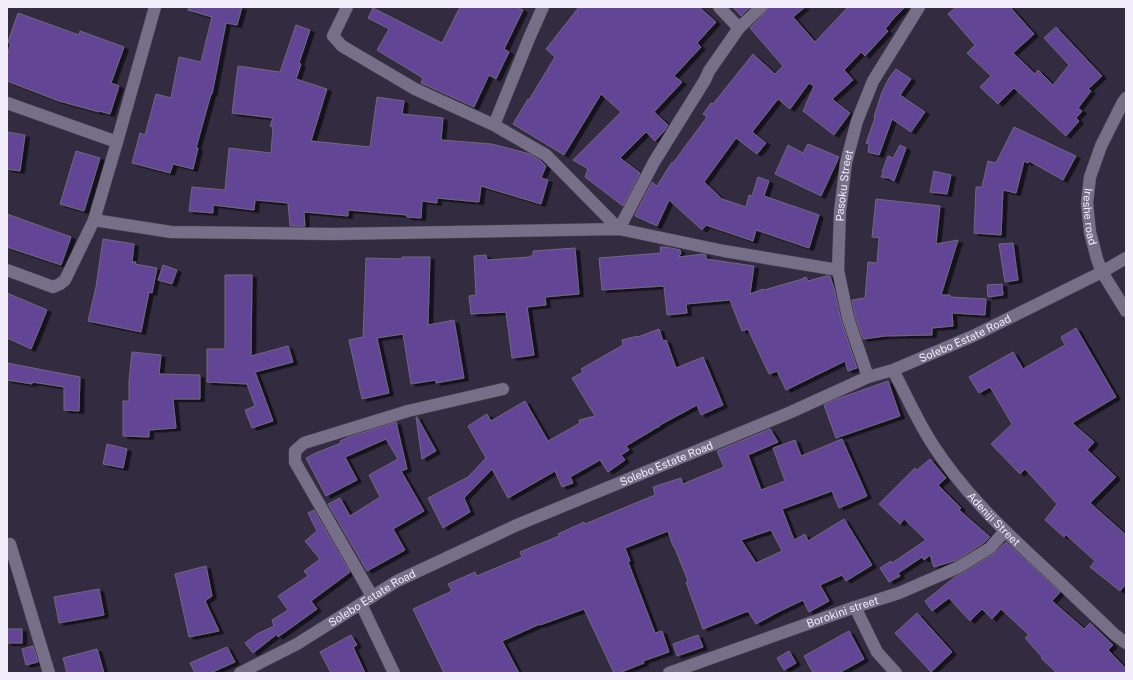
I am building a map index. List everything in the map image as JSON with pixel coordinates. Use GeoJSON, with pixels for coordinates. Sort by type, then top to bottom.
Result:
{"type":"FeatureCollection","features":[{"type":"Feature","properties":{"kind":"street"},"geometry":{"type":"LineString","coordinates":[[7,270],[53,287],[65,280],[94,220],[155,7]]}},
{"type":"Feature","properties":{"kind":"street"},"geometry":{"type":"LineString","coordinates":[[347,7],[333,36],[342,46],[415,89],[494,125],[546,155],[619,229]]}},
{"type":"Feature","properties":{"kind":"street"},"geometry":{"type":"LineString","coordinates":[[494,125],[543,7]]}},
{"type":"Feature","properties":{"kind":"street"},"geometry":{"type":"LineString","coordinates":[[719,7],[739,28]]}},
{"type":"Feature","properties":{"kind":"street"},"geometry":{"type":"LineString","coordinates":[[619,229],[654,162],[709,71],[739,28],[761,7]]}},
{"type":"Feature","properties":{"kind":"street","name":"Pasoku Street"},"geometry":{"type":"LineString","coordinates":[[868,377],[848,318],[838,270],[840,211],[846,163],[857,121],[873,81],[919,7]]}},
{"type":"Feature","properties":{"kind":"street","name":"Ireshe road"},"geometry":{"type":"LineString","coordinates":[[1126,98],[1101,146],[1090,177],[1087,203],[1090,232],[1097,259],[1102,272],[1126,311]]}},
{"type":"Feature","properties":{"kind":"street"},"geometry":{"type":"LineString","coordinates":[[7,104],[117,142]]}},
{"type":"Feature","properties":{"kind":"street"},"geometry":{"type":"LineString","coordinates":[[94,220],[171,232],[333,234],[619,229],[724,251],[838,270]]}},
{"type":"Feature","properties":{"kind":"street","name":"Solebo Estate Road"},"geometry":{"type":"LineString","coordinates":[[240,673],[297,644],[397,581],[516,525],[790,412],[868,377],[893,370],[973,336],[1102,272],[1126,258]]}},
{"type":"Feature","properties":{"kind":"street","name":"Adeniji Street"},"geometry":{"type":"LineString","coordinates":[[893,370],[915,414],[933,445],[971,495],[1005,531],[1114,634],[1126,643]]}},
{"type":"Feature","properties":{"kind":"street"},"geometry":{"type":"LineString","coordinates":[[372,596],[295,462],[295,451],[304,443],[408,411],[503,389]]}},
{"type":"Feature","properties":{"kind":"street","name":"Borokini street"},"geometry":{"type":"LineString","coordinates":[[676,672],[899,593],[959,567],[990,548],[1005,531]]}},
{"type":"Feature","properties":{"kind":"street"},"geometry":{"type":"LineString","coordinates":[[10,544],[49,673]]}},
{"type":"Feature","properties":{"kind":"street"},"geometry":{"type":"LineString","coordinates":[[361,604],[394,673]]}},
{"type":"Feature","properties":{"kind":"street"},"geometry":{"type":"LineString","coordinates":[[856,607],[878,652],[896,673]]}},
{"type":"Feature","properties":{"kind":"building"},"geometry":{"type":"Polygon","coordinates":[[[189,7],[242,7],[237,25],[226,23],[212,94],[196,148],[198,148],[193,169],[173,164],[170,173],[132,163],[140,133],[145,135],[156,94],[171,98],[179,57],[201,62],[212,17],[188,10],[189,7]]]}},
{"type":"Feature","properties":{"kind":"building"},"geometry":{"type":"Polygon","coordinates":[[[460,7],[516,7],[523,10],[504,49],[509,52],[496,79],[489,75],[474,107],[421,83],[423,78],[377,50],[389,29],[368,18],[373,8],[442,43],[460,7]]]}},
{"type":"Feature","properties":{"kind":"building"},"geometry":{"type":"Polygon","coordinates":[[[579,7],[699,7],[716,22],[697,43],[701,47],[674,76],[682,82],[654,112],[668,125],[665,130],[655,141],[646,132],[620,158],[640,173],[623,206],[585,177],[588,169],[573,160],[621,112],[601,94],[564,155],[513,124],[555,57],[546,49],[579,7]]]}},
{"type":"Feature","properties":{"kind":"building"},"geometry":{"type":"Polygon","coordinates":[[[733,7],[750,7],[741,16],[733,7]]]}},
{"type":"Feature","properties":{"kind":"building"},"geometry":{"type":"Polygon","coordinates":[[[768,7],[805,7],[793,17],[815,42],[848,7],[905,7],[885,29],[888,31],[865,56],[861,52],[844,70],[853,80],[832,99],[850,113],[834,135],[803,111],[814,86],[809,83],[790,109],[778,99],[752,132],[766,143],[757,154],[736,138],[704,182],[722,199],[746,207],[749,195],[752,196],[758,177],[769,181],[764,196],[819,215],[809,248],[756,230],[753,241],[706,225],[702,230],[669,200],[657,226],[635,216],[652,182],[657,186],[672,162],[673,163],[707,117],[703,114],[711,103],[713,104],[753,54],[775,74],[783,66],[750,28],[766,12],[768,7]]]}},
{"type":"Feature","properties":{"kind":"building"},"geometry":{"type":"Polygon","coordinates":[[[956,7],[1010,7],[1034,34],[1013,53],[1035,74],[1038,70],[1053,85],[1069,65],[1044,38],[1056,27],[1102,76],[1088,89],[1091,91],[1078,108],[1082,111],[1076,118],[1079,121],[1066,136],[1014,88],[998,104],[980,87],[991,76],[967,53],[975,45],[948,14],[956,7]]]}},
{"type":"Feature","properties":{"kind":"building"},"geometry":{"type":"Polygon","coordinates":[[[18,13],[79,35],[80,31],[124,47],[111,83],[119,86],[110,114],[59,101],[7,81],[7,55],[11,44],[8,42],[18,13]]]}},
{"type":"Feature","properties":{"kind":"building"},"geometry":{"type":"Polygon","coordinates":[[[296,25],[310,30],[299,63],[301,64],[296,79],[327,89],[311,141],[370,147],[377,97],[404,101],[402,114],[443,118],[441,140],[492,144],[530,154],[541,161],[546,166],[541,178],[548,180],[541,204],[481,186],[479,202],[437,198],[437,203],[422,201],[421,218],[407,217],[407,215],[348,210],[348,216],[304,212],[305,226],[290,226],[288,203],[255,200],[254,210],[213,205],[213,213],[189,211],[192,187],[225,190],[229,148],[271,153],[273,127],[270,126],[273,118],[232,113],[238,66],[280,72],[296,25]]]}},
{"type":"Feature","properties":{"kind":"building"},"geometry":{"type":"Polygon","coordinates":[[[896,69],[911,79],[900,95],[925,112],[911,132],[892,119],[879,155],[868,152],[869,144],[866,143],[882,92],[889,78],[896,69]]]}},
{"type":"Feature","properties":{"kind":"building"},"geometry":{"type":"Polygon","coordinates":[[[1014,127],[1076,156],[1063,180],[1029,161],[1028,163],[1024,161],[1016,193],[1003,190],[1001,235],[974,233],[976,187],[982,187],[988,161],[996,163],[1014,127]]]}},
{"type":"Feature","properties":{"kind":"building"},"geometry":{"type":"Polygon","coordinates":[[[7,132],[25,135],[20,171],[7,169],[7,132]]]}},
{"type":"Feature","properties":{"kind":"building"},"geometry":{"type":"Polygon","coordinates":[[[808,144],[839,157],[821,196],[775,174],[788,145],[803,153],[808,144]]]}},
{"type":"Feature","properties":{"kind":"building"},"geometry":{"type":"Polygon","coordinates":[[[900,145],[906,148],[894,181],[889,178],[881,177],[888,156],[893,158],[900,145]]]}},
{"type":"Feature","properties":{"kind":"building"},"geometry":{"type":"Polygon","coordinates":[[[76,151],[100,158],[84,211],[60,204],[76,151]]]}},
{"type":"Feature","properties":{"kind":"building"},"geometry":{"type":"Polygon","coordinates":[[[934,171],[951,175],[947,194],[930,192],[934,171]]]}},
{"type":"Feature","properties":{"kind":"building"},"geometry":{"type":"Polygon","coordinates":[[[876,199],[940,206],[936,244],[958,240],[941,295],[986,299],[985,315],[952,313],[953,326],[932,328],[932,335],[885,336],[863,339],[855,316],[852,300],[865,298],[868,262],[877,263],[879,238],[872,237],[876,199]]]}},
{"type":"Feature","properties":{"kind":"building"},"geometry":{"type":"Polygon","coordinates":[[[7,214],[71,237],[61,265],[7,247],[7,214]]]}},
{"type":"Feature","properties":{"kind":"building"},"geometry":{"type":"Polygon","coordinates":[[[103,239],[134,244],[132,262],[136,262],[135,264],[157,268],[152,293],[149,292],[141,332],[88,321],[96,287],[103,239]]]}},
{"type":"Feature","properties":{"kind":"building"},"geometry":{"type":"Polygon","coordinates":[[[1013,243],[1018,280],[1005,282],[999,244],[1013,243]]]}},
{"type":"Feature","properties":{"kind":"building"},"geometry":{"type":"Polygon","coordinates":[[[660,247],[680,250],[681,254],[678,257],[704,254],[706,255],[706,259],[754,266],[750,294],[806,277],[808,281],[830,276],[841,320],[857,368],[848,371],[845,361],[786,390],[777,371],[769,374],[748,329],[742,331],[730,300],[686,304],[687,313],[667,315],[664,286],[602,290],[599,258],[661,253],[660,247]]]}},
{"type":"Feature","properties":{"kind":"building"},"geometry":{"type":"Polygon","coordinates":[[[575,248],[579,294],[545,297],[546,305],[527,307],[534,355],[512,358],[506,312],[471,314],[469,296],[476,295],[474,256],[486,255],[487,260],[530,257],[533,256],[533,251],[575,248]]]}},
{"type":"Feature","properties":{"kind":"building"},"geometry":{"type":"Polygon","coordinates":[[[402,257],[430,257],[428,325],[454,320],[464,378],[436,383],[436,380],[411,384],[403,334],[377,338],[389,393],[362,399],[349,340],[363,337],[366,258],[402,259],[402,257]]]}},
{"type":"Feature","properties":{"kind":"building"},"geometry":{"type":"Polygon","coordinates":[[[163,265],[177,270],[172,284],[158,280],[163,265]]]}},
{"type":"Feature","properties":{"kind":"building"},"geometry":{"type":"Polygon","coordinates":[[[225,275],[252,275],[251,356],[288,346],[293,362],[255,372],[273,421],[252,428],[245,410],[255,406],[247,384],[207,382],[207,349],[225,349],[225,275]]]}},
{"type":"Feature","properties":{"kind":"building"},"geometry":{"type":"Polygon","coordinates":[[[1002,284],[1003,295],[988,297],[987,285],[1002,284]]]}},
{"type":"Feature","properties":{"kind":"building"},"geometry":{"type":"Polygon","coordinates":[[[7,293],[47,310],[31,349],[7,338],[7,293]]]}},
{"type":"Feature","properties":{"kind":"building"},"geometry":{"type":"Polygon","coordinates":[[[1076,328],[1116,397],[1072,423],[1094,442],[1087,450],[1116,477],[1090,503],[1126,535],[1126,584],[1120,591],[1090,567],[1095,561],[1066,535],[1064,537],[1045,520],[1057,504],[1025,469],[1020,474],[991,444],[1012,424],[990,387],[979,393],[969,377],[1013,352],[1023,369],[1065,345],[1061,337],[1076,328]]]}},
{"type":"Feature","properties":{"kind":"building"},"geometry":{"type":"Polygon","coordinates":[[[659,329],[663,341],[666,340],[676,368],[703,357],[723,405],[701,415],[697,405],[626,446],[629,450],[621,455],[625,460],[608,472],[600,460],[570,477],[573,483],[562,487],[555,471],[508,498],[492,469],[464,498],[470,512],[443,528],[428,498],[468,477],[486,458],[468,426],[487,414],[491,421],[525,401],[548,441],[580,423],[579,420],[595,416],[572,378],[583,372],[581,369],[623,345],[622,340],[638,337],[659,329]]]}},
{"type":"Feature","properties":{"kind":"building"},"geometry":{"type":"Polygon","coordinates":[[[132,352],[161,355],[159,374],[200,375],[200,399],[173,399],[176,428],[149,430],[149,437],[123,436],[123,401],[129,401],[129,381],[132,352]]]}},
{"type":"Feature","properties":{"kind":"building"},"geometry":{"type":"Polygon","coordinates":[[[7,363],[80,377],[79,411],[64,410],[64,387],[7,380],[7,363]]]}},
{"type":"Feature","properties":{"kind":"building"},"geometry":{"type":"Polygon","coordinates":[[[888,381],[900,416],[836,438],[824,405],[888,381]]]}},
{"type":"Feature","properties":{"kind":"building"},"geometry":{"type":"Polygon","coordinates":[[[416,417],[436,451],[422,459],[416,417]]]}},
{"type":"Feature","properties":{"kind":"building"},"geometry":{"type":"Polygon","coordinates":[[[396,422],[407,469],[401,471],[424,511],[393,529],[405,550],[367,571],[328,504],[340,498],[350,516],[380,497],[369,475],[398,459],[386,439],[345,457],[357,480],[326,496],[306,458],[341,443],[340,441],[349,437],[396,422]]]}},
{"type":"Feature","properties":{"kind":"building"},"geometry":{"type":"Polygon","coordinates":[[[770,429],[778,442],[748,455],[761,490],[785,481],[773,448],[795,440],[801,456],[842,439],[867,496],[839,508],[832,491],[782,509],[794,540],[805,534],[808,541],[844,519],[872,565],[846,581],[842,575],[820,585],[829,601],[809,612],[803,600],[756,624],[748,611],[703,629],[686,582],[688,581],[668,531],[625,548],[630,561],[628,562],[655,633],[662,631],[669,652],[643,661],[644,663],[619,673],[614,673],[584,609],[540,624],[502,641],[519,673],[444,673],[413,609],[452,591],[448,584],[475,572],[477,576],[522,557],[520,552],[559,536],[558,534],[584,522],[585,524],[655,495],[653,487],[681,478],[683,484],[724,467],[717,451],[770,429]],[[771,530],[741,540],[756,563],[782,551],[771,530]]]}},
{"type":"Feature","properties":{"kind":"building"},"geometry":{"type":"Polygon","coordinates":[[[107,444],[127,449],[123,468],[103,464],[107,444]]]}},
{"type":"Feature","properties":{"kind":"building"},"geometry":{"type":"Polygon","coordinates":[[[930,459],[946,478],[938,485],[961,508],[959,510],[990,537],[985,542],[957,560],[934,567],[930,555],[924,560],[922,557],[898,573],[900,576],[889,582],[880,568],[891,561],[892,563],[926,540],[904,519],[900,524],[879,504],[915,468],[917,470],[930,459]]]}},
{"type":"Feature","properties":{"kind":"building"},"geometry":{"type":"Polygon","coordinates":[[[314,510],[350,572],[311,601],[317,609],[278,637],[277,634],[253,653],[245,643],[257,634],[274,626],[272,620],[288,610],[278,596],[308,576],[304,571],[320,559],[305,541],[317,531],[308,513],[314,510]]]}},
{"type":"Feature","properties":{"kind":"building"},"geometry":{"type":"Polygon","coordinates":[[[1006,542],[1060,592],[1052,601],[1084,629],[1090,623],[1113,645],[1108,650],[1126,669],[1126,673],[1057,673],[1041,658],[1042,657],[1025,638],[1029,635],[1001,609],[992,619],[982,609],[970,621],[949,598],[932,611],[925,601],[955,577],[994,554],[1006,542]]]}},
{"type":"Feature","properties":{"kind":"building"},"geometry":{"type":"Polygon","coordinates":[[[206,566],[212,596],[205,601],[219,631],[189,637],[175,574],[206,566]]]}},
{"type":"Feature","properties":{"kind":"building"},"geometry":{"type":"Polygon","coordinates":[[[99,589],[104,615],[59,623],[54,597],[99,589]]]}},
{"type":"Feature","properties":{"kind":"building"},"geometry":{"type":"Polygon","coordinates":[[[917,613],[952,652],[931,672],[895,633],[917,613]]]}},
{"type":"Feature","properties":{"kind":"building"},"geometry":{"type":"Polygon","coordinates":[[[7,629],[22,629],[22,643],[7,643],[7,629]]]}},
{"type":"Feature","properties":{"kind":"building"},"geometry":{"type":"Polygon","coordinates":[[[849,631],[864,659],[839,673],[813,673],[804,656],[849,631]]]}},
{"type":"Feature","properties":{"kind":"building"},"geometry":{"type":"Polygon","coordinates":[[[351,635],[357,645],[353,647],[365,673],[331,673],[320,652],[351,635]]]}},
{"type":"Feature","properties":{"kind":"building"},"geometry":{"type":"Polygon","coordinates":[[[698,635],[703,647],[677,656],[673,644],[698,635]]]}},
{"type":"Feature","properties":{"kind":"building"},"geometry":{"type":"Polygon","coordinates":[[[33,646],[38,662],[26,665],[22,649],[33,646]]]}},
{"type":"Feature","properties":{"kind":"building"},"geometry":{"type":"Polygon","coordinates":[[[227,647],[235,662],[210,673],[195,673],[190,663],[227,647]]]}},
{"type":"Feature","properties":{"kind":"building"},"geometry":{"type":"Polygon","coordinates":[[[97,649],[104,673],[67,673],[63,658],[97,649]]]}},
{"type":"Feature","properties":{"kind":"building"},"geometry":{"type":"Polygon","coordinates":[[[789,651],[796,663],[784,670],[777,658],[789,651]]]}}]}
